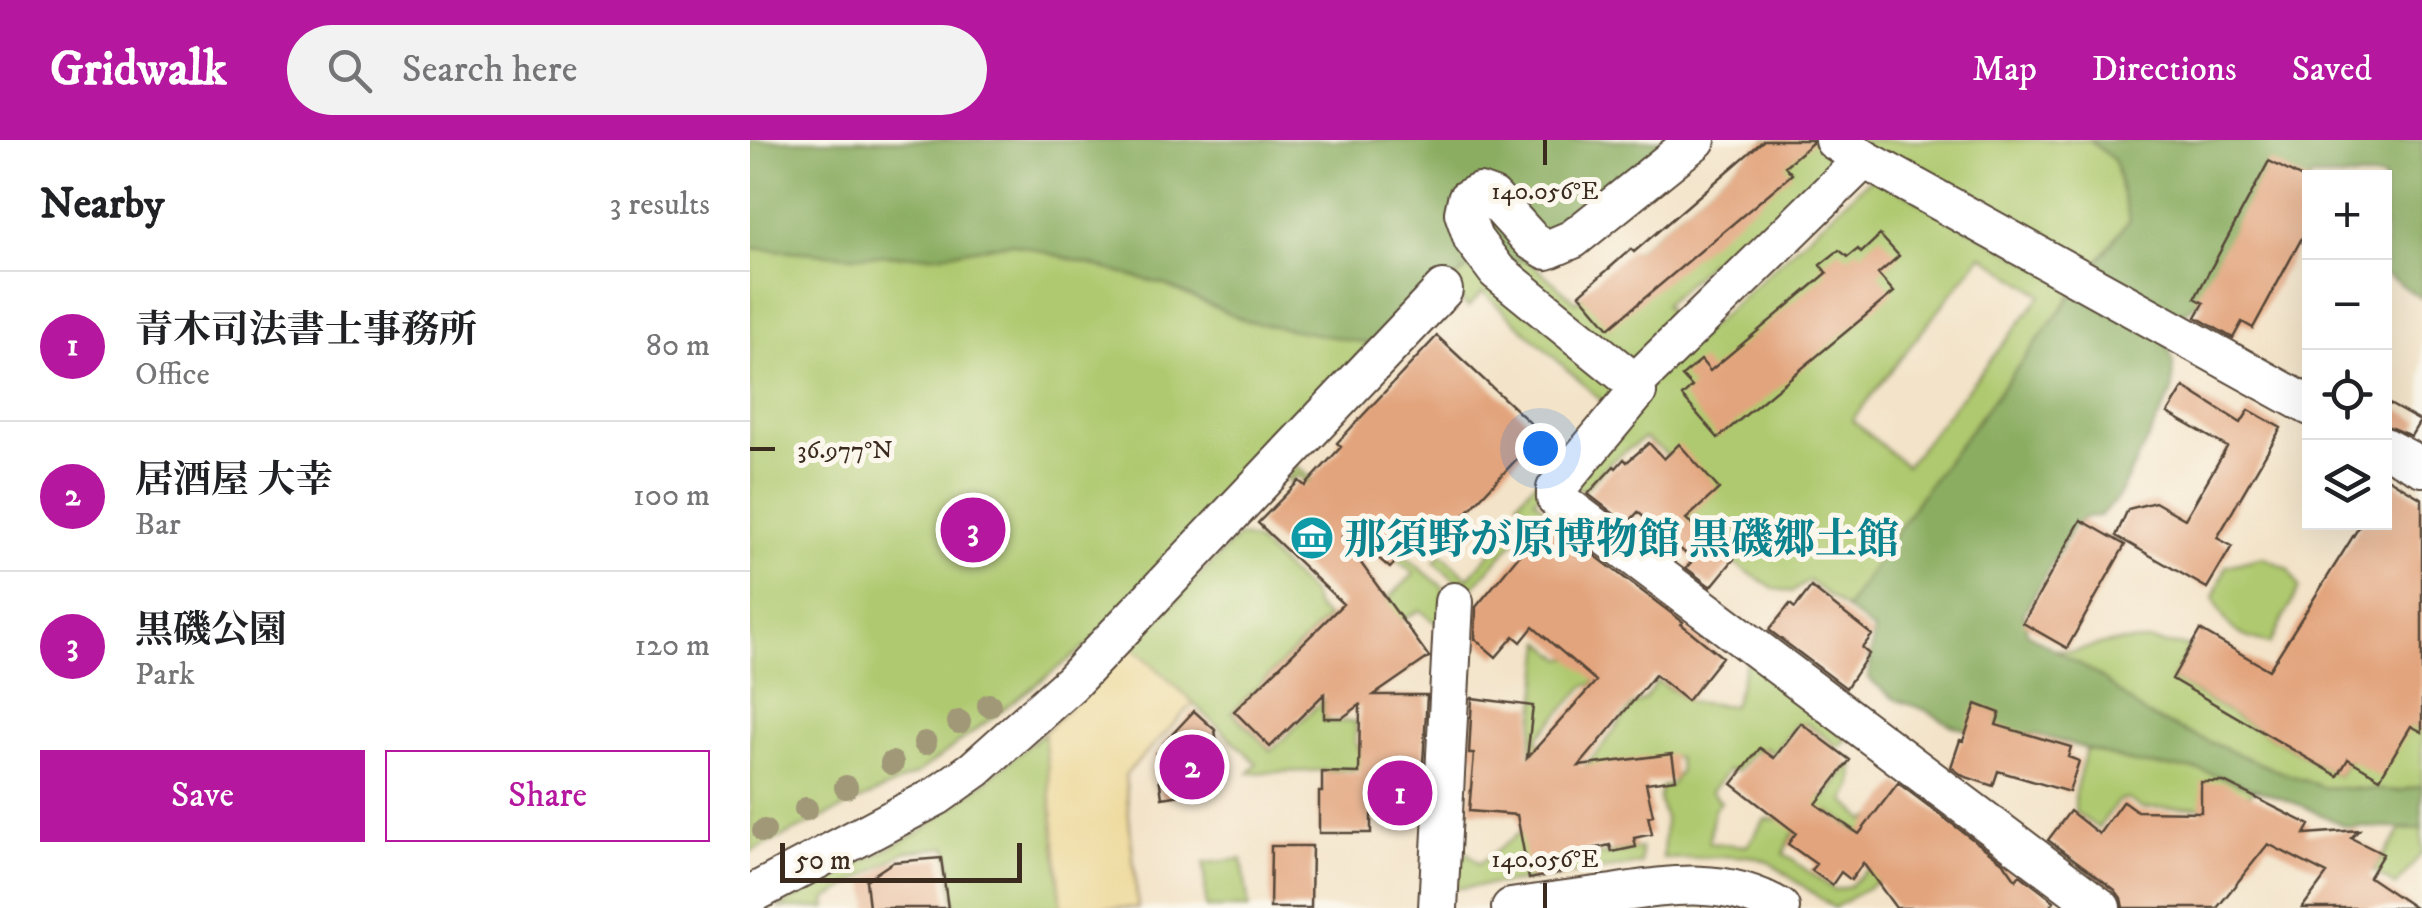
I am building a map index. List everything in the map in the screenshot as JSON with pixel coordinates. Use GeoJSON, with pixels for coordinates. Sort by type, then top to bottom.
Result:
{"type":"FeatureCollection","features":[{"type":"Feature","properties":{"kind":"street"},"geometry":{"type":"LineString","coordinates":[[1696,140],[1572,239],[1547,250],[1532,242],[1492,198],[1479,193],[1467,199],[1464,214],[1473,239],[1497,271],[1635,383],[1637,392],[1556,489],[1556,498],[2100,908]]}},
{"type":"Feature","properties":{"kind":"street"},"geometry":{"type":"LineString","coordinates":[[1635,383],[1849,149],[2302,402]]}},
{"type":"Feature","properties":{"kind":"street"},"geometry":{"type":"LineString","coordinates":[[750,895],[937,796],[974,769],[1071,682],[1443,290]]}},
{"type":"Feature","properties":{"kind":"street"},"geometry":{"type":"LineString","coordinates":[[2392,450],[2422,467]]}},
{"type":"Feature","properties":{"kind":"street"},"geometry":{"type":"LineString","coordinates":[[1438,908],[1454,602]]}},
{"type":"Feature","properties":{"kind":"street"},"geometry":{"type":"LineString","coordinates":[[1510,908],[1700,884],[1733,888],[1780,908]]}},
{"type":"Feature","properties":{"kind":"green space"},"geometry":{"type":"Polygon","coordinates":[[[750,140],[1437,272],[1087,646],[917,774],[750,852],[750,140]]]}},
{"type":"Feature","properties":{"kind":"green space"},"geometry":{"type":"Polygon","coordinates":[[[750,140],[1678,140],[1528,260],[1469,267],[1376,345],[1246,321],[1165,285],[1011,243],[938,255],[854,256],[750,248],[750,140]]]}},
{"type":"Feature","properties":{"kind":"green space"},"geometry":{"type":"Polygon","coordinates":[[[1766,140],[1816,140],[1843,159],[1726,272],[1712,260],[1664,305],[1676,321],[1639,358],[1622,361],[1504,261],[1528,260],[1576,302],[1766,140]]]}},
{"type":"Feature","properties":{"kind":"green space"},"geometry":{"type":"Polygon","coordinates":[[[1847,140],[2089,140],[2114,160],[2130,219],[2087,275],[1847,140]]]}},
{"type":"Feature","properties":{"kind":"green space"},"geometry":{"type":"Polygon","coordinates":[[[2089,140],[2422,140],[2422,299],[2392,279],[2392,170],[2302,170],[2302,193],[2268,176],[2198,303],[2174,321],[2165,336],[2173,362],[2172,392],[2117,499],[2099,516],[2086,517],[2074,525],[2024,613],[2027,633],[2102,678],[2146,715],[2322,787],[2400,791],[2422,786],[2422,829],[2347,827],[2303,806],[2201,770],[2138,764],[2036,734],[1995,739],[1951,725],[1894,699],[1868,678],[1874,631],[1846,609],[1924,491],[2129,220],[2114,160],[2089,140]]]}},
{"type":"Feature","properties":{"kind":"green space"},"geometry":{"type":"Polygon","coordinates":[[[1873,176],[2077,288],[1924,491],[1846,609],[1809,581],[1792,592],[1772,588],[1711,548],[1675,507],[1683,475],[1663,451],[1644,438],[1609,463],[1583,491],[1572,482],[1656,376],[1873,176]],[[1982,255],[1852,420],[1906,466],[2042,295],[1982,255]]]}},
{"type":"Feature","properties":{"kind":"green space"},"geometry":{"type":"Polygon","coordinates":[[[1469,267],[1619,383],[1617,403],[1534,499],[1544,508],[1469,592],[1434,562],[1442,554],[1468,578],[1528,511],[1518,501],[1605,404],[1483,292],[1468,307],[1445,287],[1469,267]]]}},
{"type":"Feature","properties":{"kind":"green space"},"geometry":{"type":"Polygon","coordinates":[[[1296,466],[1444,588],[1441,627],[1420,610],[1401,621],[1368,583],[1388,599],[1414,574],[1298,475],[1289,482],[1286,478],[1296,466]]]}},
{"type":"Feature","properties":{"kind":"green space"},"geometry":{"type":"Polygon","coordinates":[[[1239,536],[1256,541],[1311,594],[1315,606],[1327,618],[1232,712],[1271,751],[1324,699],[1323,718],[1332,722],[1356,721],[1355,742],[1360,751],[1428,757],[1430,767],[1249,773],[1257,763],[1131,645],[1239,536]]]}},
{"type":"Feature","properties":{"kind":"green space"},"geometry":{"type":"Polygon","coordinates":[[[2263,557],[2289,569],[2299,588],[2270,644],[2234,630],[2214,598],[2226,566],[2263,557]]]}},
{"type":"Feature","properties":{"kind":"green space"},"geometry":{"type":"Polygon","coordinates":[[[1632,631],[1593,684],[1585,686],[1538,737],[1540,750],[1579,772],[1657,681],[1690,702],[1733,706],[1748,657],[1847,739],[1839,747],[1807,724],[1796,724],[1773,754],[1766,748],[1753,752],[1737,771],[1728,770],[1711,792],[1721,802],[1714,809],[1709,843],[1747,846],[1765,819],[1782,819],[1816,798],[1827,796],[1849,766],[1854,766],[1853,787],[1845,801],[1866,821],[1872,817],[1878,845],[1831,812],[1804,818],[1784,854],[1834,890],[1848,887],[1869,868],[1923,854],[1834,908],[1769,862],[1750,856],[1663,859],[1665,819],[1659,800],[1661,787],[1671,785],[1680,771],[1677,757],[1623,762],[1572,845],[1581,855],[1641,848],[1641,864],[1449,889],[1452,854],[1468,853],[1479,864],[1536,820],[1529,768],[1543,642],[1563,659],[1579,658],[1632,631]]]}},
{"type":"Feature","properties":{"kind":"green space"},"geometry":{"type":"Polygon","coordinates":[[[2147,641],[2190,647],[2172,679],[2338,776],[2383,708],[2422,732],[2422,786],[2400,791],[2322,787],[2273,769],[2146,715],[2099,677],[2054,649],[2072,652],[2107,643],[2147,641]]]}},
{"type":"Feature","properties":{"kind":"green space"},"geometry":{"type":"Polygon","coordinates":[[[1044,732],[1062,908],[955,908],[948,847],[905,852],[826,900],[827,908],[777,908],[924,829],[1044,732]]]}},
{"type":"Feature","properties":{"kind":"green space"},"geometry":{"type":"Polygon","coordinates":[[[2086,749],[2138,764],[2201,770],[2255,789],[2241,804],[2214,810],[2142,808],[2127,799],[2119,800],[2098,828],[2075,812],[2075,792],[2086,749]]]}},
{"type":"Feature","properties":{"kind":"green space"},"geometry":{"type":"Polygon","coordinates":[[[2422,829],[2422,853],[2396,886],[2373,871],[2401,830],[2422,829]]]}},
{"type":"Feature","properties":{"kind":"green space"},"geometry":{"type":"Polygon","coordinates":[[[1242,859],[1249,908],[1206,908],[1204,863],[1242,859]]]}},
{"type":"Feature","properties":{"kind":"sand"},"geometry":{"type":"Polygon","coordinates":[[[1131,645],[1194,703],[1125,775],[1138,908],[1062,908],[1044,732],[1131,645]]]}},
{"type":"Feature","properties":{"kind":"building"},"geometry":{"type":"Polygon","coordinates":[[[1764,140],[1812,143],[1785,166],[1792,174],[1609,328],[1580,294],[1764,140]]]}},
{"type":"Feature","properties":{"kind":"building"},"geometry":{"type":"Polygon","coordinates":[[[2269,161],[2302,178],[2302,238],[2253,328],[2242,322],[2233,338],[2196,317],[2204,303],[2195,298],[2269,161]]]}},
{"type":"Feature","properties":{"kind":"building"},"geometry":{"type":"Polygon","coordinates":[[[1880,235],[1899,256],[1878,274],[1894,292],[1718,438],[1682,396],[1692,387],[1682,376],[1701,360],[1710,371],[1827,273],[1820,265],[1839,250],[1848,257],[1858,249],[1861,253],[1880,235]]]}},
{"type":"Feature","properties":{"kind":"building"},"geometry":{"type":"Polygon","coordinates":[[[1437,336],[1541,433],[1442,539],[1428,527],[1390,568],[1348,532],[1342,537],[1429,657],[1374,695],[1427,695],[1420,815],[1371,815],[1371,833],[1319,833],[1322,772],[1359,773],[1360,705],[1342,718],[1324,718],[1324,694],[1270,747],[1234,711],[1343,604],[1258,523],[1299,481],[1305,486],[1341,447],[1337,443],[1437,336]]]}},
{"type":"Feature","properties":{"kind":"building"},"geometry":{"type":"Polygon","coordinates":[[[2184,387],[2241,423],[2249,410],[2281,428],[2217,538],[2232,546],[2207,588],[2116,536],[2128,509],[2155,502],[2185,519],[2227,447],[2168,413],[2184,387]]]}},
{"type":"Feature","properties":{"kind":"building"},"geometry":{"type":"Polygon","coordinates":[[[2392,405],[2420,421],[2411,436],[2392,428],[2392,405]]]}},
{"type":"Feature","properties":{"kind":"building"},"geometry":{"type":"Polygon","coordinates":[[[1649,443],[1664,459],[1679,444],[1719,489],[1686,519],[1734,559],[1711,587],[1686,568],[1693,560],[1638,512],[1627,524],[1588,494],[1614,466],[1624,459],[1627,462],[1649,443]]]}},
{"type":"Feature","properties":{"kind":"building"},"geometry":{"type":"Polygon","coordinates":[[[2392,481],[2422,499],[2422,732],[2411,726],[2380,778],[2348,759],[2338,776],[2172,679],[2200,630],[2269,670],[2357,530],[2392,530],[2392,481]]]}},
{"type":"Feature","properties":{"kind":"building"},"geometry":{"type":"Polygon","coordinates":[[[2081,520],[2125,545],[2067,648],[2023,623],[2081,520]]]}},
{"type":"Feature","properties":{"kind":"building"},"geometry":{"type":"Polygon","coordinates":[[[1545,524],[1554,531],[1557,527],[1683,622],[1722,657],[1687,701],[1655,675],[1579,766],[1672,754],[1676,779],[1646,783],[1653,815],[1648,816],[1652,834],[1634,838],[1636,847],[1612,852],[1610,845],[1557,857],[1560,873],[1529,879],[1517,815],[1469,811],[1474,754],[1469,754],[1472,698],[1533,706],[1527,758],[1596,681],[1533,627],[1521,642],[1514,636],[1496,657],[1475,639],[1476,607],[1545,524]]]}},
{"type":"Feature","properties":{"kind":"building"},"geometry":{"type":"Polygon","coordinates":[[[1811,587],[1872,635],[1862,648],[1869,654],[1846,688],[1769,630],[1790,604],[1795,608],[1811,587]]]}},
{"type":"Feature","properties":{"kind":"building"},"geometry":{"type":"Polygon","coordinates":[[[1976,704],[2000,713],[1996,725],[2071,747],[2068,757],[2079,761],[2069,792],[1998,771],[1993,786],[1963,776],[1951,767],[1976,704]]]}},
{"type":"Feature","properties":{"kind":"building"},"geometry":{"type":"Polygon","coordinates":[[[1194,711],[1215,730],[1223,783],[1213,785],[1213,790],[1162,798],[1156,753],[1166,752],[1164,743],[1194,711]]]}},
{"type":"Feature","properties":{"kind":"building"},"geometry":{"type":"Polygon","coordinates":[[[1801,723],[1850,760],[1816,804],[1859,834],[1898,783],[2004,863],[2016,880],[2020,875],[2054,901],[2049,908],[1896,908],[1863,863],[1851,880],[1841,872],[1832,885],[1811,870],[1816,864],[1788,844],[1796,833],[1732,784],[1760,748],[1774,758],[1801,723]]]}},
{"type":"Feature","properties":{"kind":"building"},"geometry":{"type":"Polygon","coordinates":[[[2201,782],[2224,782],[2310,825],[2305,834],[2359,830],[2351,838],[2383,854],[2369,877],[2415,908],[2302,908],[2327,874],[2268,844],[2217,908],[2123,908],[2115,890],[2048,840],[2070,811],[2099,834],[2123,801],[2137,811],[2201,812],[2201,782]]]}},
{"type":"Feature","properties":{"kind":"building"},"geometry":{"type":"Polygon","coordinates":[[[1271,846],[1312,846],[1311,908],[1270,908],[1271,846]]]}},
{"type":"Feature","properties":{"kind":"building"},"geometry":{"type":"Polygon","coordinates":[[[941,858],[948,908],[869,908],[866,880],[893,862],[941,858]]]}},
{"type":"Feature","properties":{"kind":"place","name":"黒磯公園"},"geometry":{"type":"Point","coordinates":[973,530]}},
{"type":"Feature","properties":{"kind":"place","name":"那須野が原博物館 黒磯郷土館"},"geometry":{"type":"Point","coordinates":[1312,538]}},
{"type":"Feature","properties":{"kind":"place","name":"居酒屋 大幸"},"geometry":{"type":"Point","coordinates":[1192,767]}},
{"type":"Feature","properties":{"kind":"place","name":"青木司法書士事務所"},"geometry":{"type":"Point","coordinates":[1400,793]}}]}
